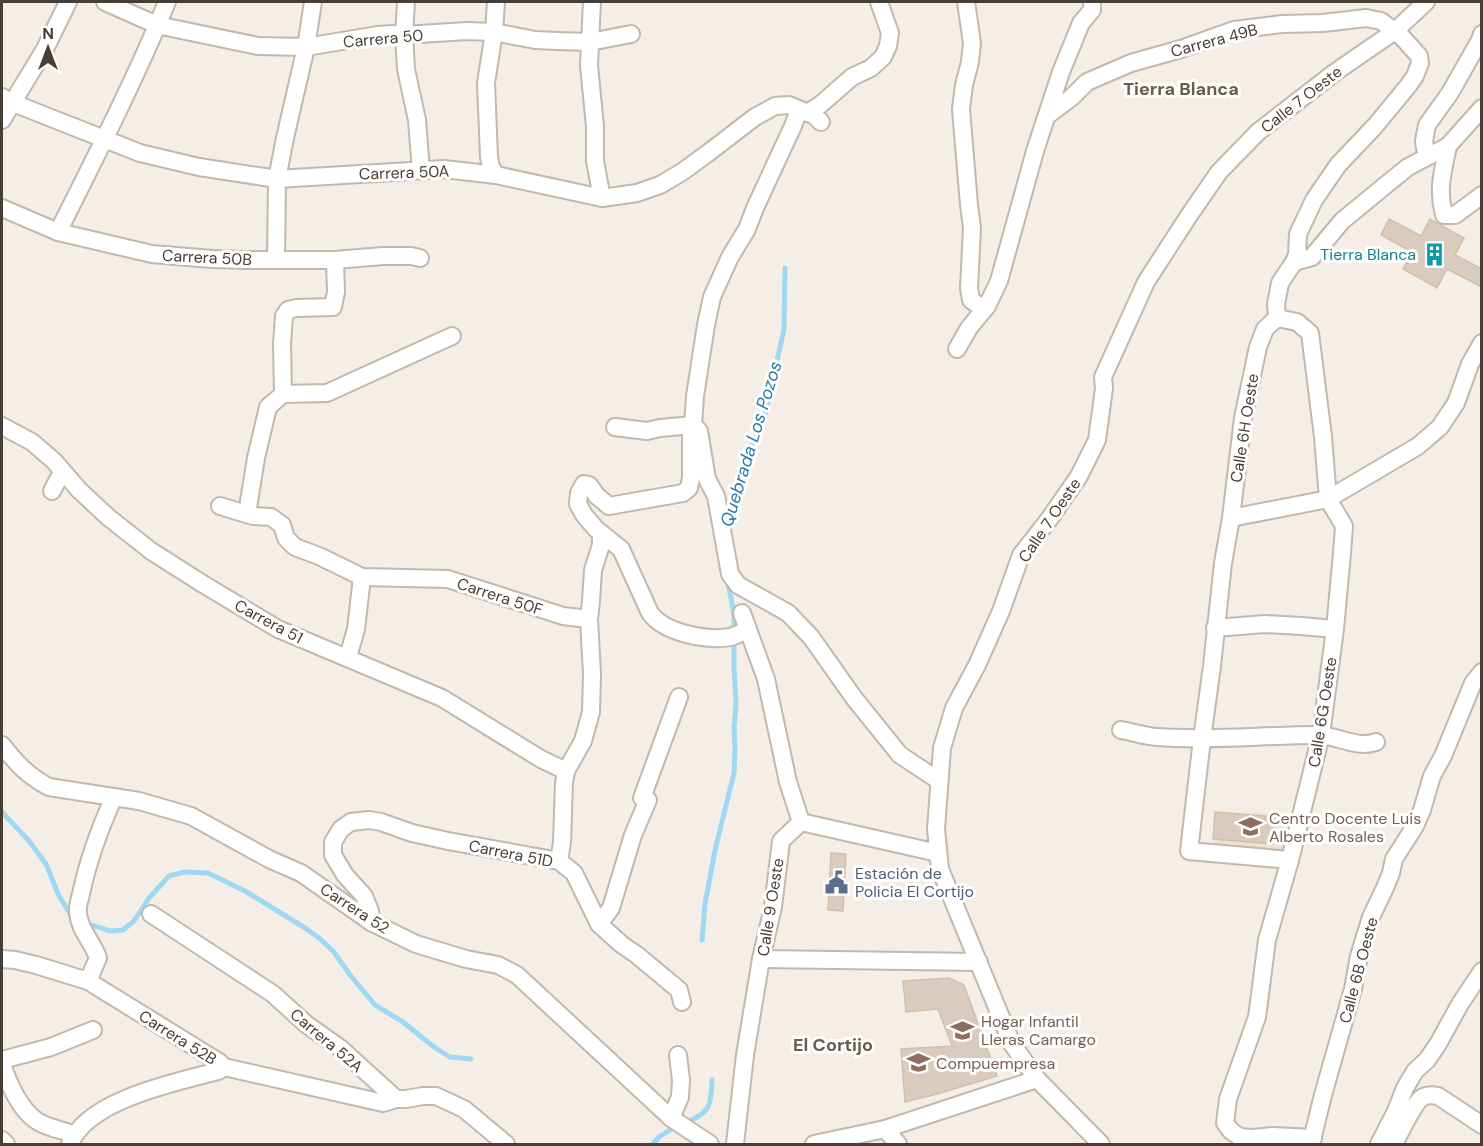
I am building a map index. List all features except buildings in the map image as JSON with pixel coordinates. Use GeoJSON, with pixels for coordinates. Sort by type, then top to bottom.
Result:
{"type":"FeatureCollection","features":[{"type":"Feature","properties":{"kind":"street"},"geometry":{"type":"LineString","coordinates":[[2,120],[7,100],[45,49],[68,2]]}},
{"type":"Feature","properties":{"kind":"street","name":"Carrera 50"},"geometry":{"type":"LineString","coordinates":[[105,2],[158,25],[258,46],[306,47],[370,36],[467,31],[494,32],[535,40],[590,42],[631,34]]}},
{"type":"Feature","properties":{"kind":"street"},"geometry":{"type":"LineString","coordinates":[[58,232],[105,138],[167,2]]}},
{"type":"Feature","properties":{"kind":"street"},"geometry":{"type":"LineString","coordinates":[[276,260],[277,179],[306,47],[313,2]]}},
{"type":"Feature","properties":{"kind":"street"},"geometry":{"type":"LineString","coordinates":[[406,2],[404,35],[406,69],[417,120],[421,170]]}},
{"type":"Feature","properties":{"kind":"street"},"geometry":{"type":"LineString","coordinates":[[496,2],[486,83],[489,157],[496,175]]}},
{"type":"Feature","properties":{"kind":"street"},"geometry":{"type":"LineString","coordinates":[[592,2],[589,65],[595,127],[595,160],[602,198]]}},
{"type":"Feature","properties":{"kind":"street"},"geometry":{"type":"LineString","coordinates":[[879,2],[890,33],[883,57],[871,68],[852,76],[809,115],[793,126],[747,229],[730,257],[712,297],[695,396],[689,488],[683,493],[609,506],[589,485],[584,484],[579,493],[578,504],[584,515],[601,534],[621,549],[655,620],[692,636],[713,638],[732,637],[745,621],[766,679],[788,782],[801,822],[938,853]]}},
{"type":"Feature","properties":{"kind":"street"},"geometry":{"type":"LineString","coordinates":[[966,2],[972,43],[961,109],[972,228],[969,288],[971,300],[978,305],[987,306]]}},
{"type":"Feature","properties":{"kind":"street","name":"Calle 7 Oeste"},"geometry":{"type":"LineString","coordinates":[[1101,1144],[1036,1079],[1012,1044],[940,869],[936,829],[942,747],[954,708],[977,665],[1001,611],[1021,555],[1080,476],[1098,440],[1104,388],[1103,377],[1146,282],[1188,217],[1219,172],[1258,132],[1334,73],[1395,31],[1426,2]]}},
{"type":"Feature","properties":{"kind":"street"},"geometry":{"type":"LineString","coordinates":[[957,349],[969,328],[987,306],[999,281],[1025,185],[1063,66],[1081,23],[1095,4]]}},
{"type":"Feature","properties":{"kind":"street","name":"Carrera 49B"},"geometry":{"type":"LineString","coordinates":[[1048,115],[1087,82],[1131,63],[1181,49],[1234,30],[1366,18],[1381,21],[1412,47],[1419,56],[1420,63],[1408,86],[1375,126],[1338,165],[1314,200],[1298,234],[1297,255],[1294,262]]}},
{"type":"Feature","properties":{"kind":"street"},"geometry":{"type":"LineString","coordinates":[[1431,155],[1425,148],[1424,141],[1427,125],[1450,93],[1482,34]]}},
{"type":"Feature","properties":{"kind":"street"},"geometry":{"type":"LineString","coordinates":[[1063,66],[1087,82]]}},
{"type":"Feature","properties":{"kind":"street","name":"Carrera 50A"},"geometry":{"type":"LineString","coordinates":[[7,100],[140,153],[199,167],[277,179],[444,169],[496,175],[602,198],[637,193],[660,185],[682,172],[755,117],[775,106],[789,105],[809,115]]}},
{"type":"Feature","properties":{"kind":"street"},"geometry":{"type":"LineString","coordinates":[[1277,318],[1276,304],[1280,283],[1294,262],[1312,257],[1342,221],[1408,168],[1448,146],[1482,108]]}},
{"type":"Feature","properties":{"kind":"street"},"geometry":{"type":"LineString","coordinates":[[1448,146],[1440,191],[1444,215],[1455,215],[1482,195]]}},
{"type":"Feature","properties":{"kind":"street","name":"Carrera 50B"},"geometry":{"type":"LineString","coordinates":[[2,208],[58,232],[152,254],[212,259],[276,260],[335,260],[383,256],[420,258]]}},
{"type":"Feature","properties":{"kind":"street"},"geometry":{"type":"LineString","coordinates":[[283,394],[284,316],[288,310],[296,308],[333,307],[336,292],[335,260]]}},
{"type":"Feature","properties":{"kind":"street","name":"Calle 6G Oeste"},"geometry":{"type":"LineString","coordinates":[[1277,318],[1297,322],[1310,333],[1328,499],[1344,526],[1335,629],[1321,735],[1268,940],[1257,1017],[1228,1099],[1226,1123],[1231,1131],[1240,1137],[1273,1136],[1312,1141]]}},
{"type":"Feature","properties":{"kind":"street","name":"Calle 6H Oeste"},"geometry":{"type":"LineString","coordinates":[[1277,318],[1265,329],[1258,347],[1243,418],[1223,563],[1189,851],[1290,860]]}},
{"type":"Feature","properties":{"kind":"street"},"geometry":{"type":"LineString","coordinates":[[247,514],[256,458],[268,407],[283,394],[327,393],[452,336]]}},
{"type":"Feature","properties":{"kind":"street"},"geometry":{"type":"LineString","coordinates":[[1231,518],[1328,499],[1418,446],[1440,427],[1455,402],[1470,364],[1482,343]]}},
{"type":"Feature","properties":{"kind":"street"},"geometry":{"type":"LineString","coordinates":[[693,425],[699,431],[707,479],[716,496],[730,574],[738,585],[788,613],[811,637],[854,698],[900,755],[939,780]]}},
{"type":"Feature","properties":{"kind":"street"},"geometry":{"type":"LineString","coordinates":[[615,427],[648,430],[693,425]]}},
{"type":"Feature","properties":{"kind":"street","name":"Carrera 51"},"geometry":{"type":"LineString","coordinates":[[2,426],[32,442],[54,460],[79,490],[108,517],[168,562],[278,628],[442,698],[541,759],[566,771]]}},
{"type":"Feature","properties":{"kind":"street"},"geometry":{"type":"LineString","coordinates":[[52,490],[62,472]]}},
{"type":"Feature","properties":{"kind":"street","name":"Carrera 50F"},"geometry":{"type":"LineString","coordinates":[[220,506],[247,514],[271,517],[282,525],[286,538],[295,548],[319,556],[362,577],[448,579],[563,616],[589,619]]}},
{"type":"Feature","properties":{"kind":"street"},"geometry":{"type":"LineString","coordinates":[[559,861],[566,771],[583,741],[591,712],[592,674],[589,619],[593,570],[601,545],[601,534]]}},
{"type":"Feature","properties":{"kind":"street"},"geometry":{"type":"LineString","coordinates":[[348,657],[356,628],[362,577]]}},
{"type":"Feature","properties":{"kind":"street"},"geometry":{"type":"LineString","coordinates":[[1215,628],[1265,624],[1335,629]]}},
{"type":"Feature","properties":{"kind":"street","name":"Calle 6B Oeste"},"geometry":{"type":"LineString","coordinates":[[1312,1141],[1371,917],[1384,890],[1394,859],[1415,826],[1422,810],[1432,776],[1443,756],[1473,683],[1482,672]]}},
{"type":"Feature","properties":{"kind":"street"},"geometry":{"type":"LineString","coordinates":[[599,924],[611,908],[679,697]]}},
{"type":"Feature","properties":{"kind":"street"},"geometry":{"type":"LineString","coordinates":[[1121,730],[1154,737],[1202,739],[1321,735],[1360,744],[1376,742]]}},
{"type":"Feature","properties":{"kind":"street","name":"Carrera 52"},"geometry":{"type":"LineString","coordinates":[[2,745],[20,767],[37,781],[49,787],[140,801],[190,816],[271,860],[301,873],[371,922],[419,946],[498,966],[517,975],[671,1118],[710,1144]]}},
{"type":"Feature","properties":{"kind":"street"},"geometry":{"type":"LineString","coordinates":[[88,981],[98,958],[95,948],[81,928],[77,910],[98,834],[114,797]]}},
{"type":"Feature","properties":{"kind":"street","name":"Carrera 51D"},"geometry":{"type":"LineString","coordinates":[[371,922],[370,911],[364,896],[345,875],[333,855],[333,842],[341,829],[351,822],[369,820],[381,822],[412,833],[439,839],[559,861],[574,873],[599,924],[679,990],[682,1002]]}},
{"type":"Feature","properties":{"kind":"street","name":"Calle 9 Oeste"},"geometry":{"type":"LineString","coordinates":[[735,1144],[745,1055],[761,959],[773,907],[781,841],[801,822]]}},
{"type":"Feature","properties":{"kind":"street","name":"Carrera 52A"},"geometry":{"type":"LineString","coordinates":[[151,914],[273,994],[306,1024],[340,1048],[396,1099]]}},
{"type":"Feature","properties":{"kind":"street","name":"Carrera 52B"},"geometry":{"type":"LineString","coordinates":[[2,959],[36,965],[88,981],[224,1067],[383,1104],[396,1099]]}},
{"type":"Feature","properties":{"kind":"street"},"geometry":{"type":"LineString","coordinates":[[761,959],[979,962]]}},
{"type":"Feature","properties":{"kind":"street"},"geometry":{"type":"LineString","coordinates":[[1379,1144],[1415,1071],[1427,1060],[1438,1044],[1460,1004],[1482,971]]}},
{"type":"Feature","properties":{"kind":"street"},"geometry":{"type":"LineString","coordinates":[[93,1030],[51,1047],[2,1062],[10,1085],[34,1119],[72,1139],[94,1116],[112,1104],[172,1083],[218,1071],[224,1067]]}},
{"type":"Feature","properties":{"kind":"street"},"geometry":{"type":"LineString","coordinates":[[671,1118],[680,1097],[681,1080],[678,1055]]}},
{"type":"Feature","properties":{"kind":"street"},"geometry":{"type":"LineString","coordinates":[[814,1144],[885,1130],[1036,1079]]}},
{"type":"Feature","properties":{"kind":"street"},"geometry":{"type":"LineString","coordinates":[[1394,1144],[1414,1107],[1422,1097],[1431,1095],[1437,1096],[1482,1125]]}},
{"type":"Feature","properties":{"kind":"street"},"geometry":{"type":"LineString","coordinates":[[396,1099],[436,1096],[464,1109],[506,1144]]}},
{"type":"Feature","properties":{"kind":"street"},"geometry":{"type":"LineString","coordinates":[[885,1130],[898,1144]]}},
{"type":"Feature","properties":{"kind":"street"},"geometry":{"type":"LineString","coordinates":[[2,1140],[6,1144]]}},
{"type":"Feature","properties":{"kind":"shaded area","name":"Centro Docente Luis Alberto Rosales"},"geometry":{"type":"Polygon","coordinates":[[[1215,812],[1292,814],[1282,855],[1217,846],[1213,839],[1215,812]]]}},
{"type":"Feature","properties":{"kind":"waterway","name":"Quebrada Los Pozos"},"geometry":{"type":"LineString","coordinates":[[726,521],[738,474],[766,412],[784,329],[785,268]]}},
{"type":"Feature","properties":{"kind":"waterway","name":"Quebrada Los Pozos"},"geometry":{"type":"LineString","coordinates":[[702,940],[705,904],[715,850],[734,773],[736,704],[734,615],[728,582]]}},
{"type":"Feature","properties":{"kind":"waterway"},"geometry":{"type":"LineString","coordinates":[[2,812],[30,842],[46,864],[59,896],[74,918]]}},
{"type":"Feature","properties":{"kind":"waterway"},"geometry":{"type":"LineString","coordinates":[[86,923],[110,931],[123,930],[134,921],[149,898],[169,876],[184,872],[208,873],[245,891],[319,938],[333,951],[375,1005],[403,1022],[434,1047],[450,1057],[471,1059]]}},
{"type":"Feature","properties":{"kind":"waterway","name":"Quebrada Los Pozos"},"geometry":{"type":"LineString","coordinates":[[689,1121],[697,1118],[709,1105],[712,1080]]}},
{"type":"Feature","properties":{"kind":"waterway","name":"Quebrada Los Pozos"},"geometry":{"type":"LineString","coordinates":[[653,1144],[670,1130]]}},
{"type":"Feature","properties":{"kind":"place","name":"Tierra Blanca"},"geometry":{"type":"Point","coordinates":[1434,254]}},
{"type":"Feature","properties":{"kind":"place","name":"Centro Docente Luis Alberto Rosales"},"geometry":{"type":"Point","coordinates":[1251,827]}},
{"type":"Feature","properties":{"kind":"place","name":"Estación de Policia El Cortijo"},"geometry":{"type":"Point","coordinates":[837,882]}},
{"type":"Feature","properties":{"kind":"place","name":"Hogar Infantil Lleras Camargo"},"geometry":{"type":"Point","coordinates":[963,1030]}},
{"type":"Feature","properties":{"kind":"place","name":"Compuempresa"},"geometry":{"type":"Point","coordinates":[918,1063]}},
{"type":"Feature","properties":{"kind":"district","name":"Tierra Blanca"},"geometry":{"type":"Point","coordinates":[1181,89]}},
{"type":"Feature","properties":{"kind":"district","name":"El Cortijo"},"geometry":{"type":"Point","coordinates":[833,1045]}}]}
